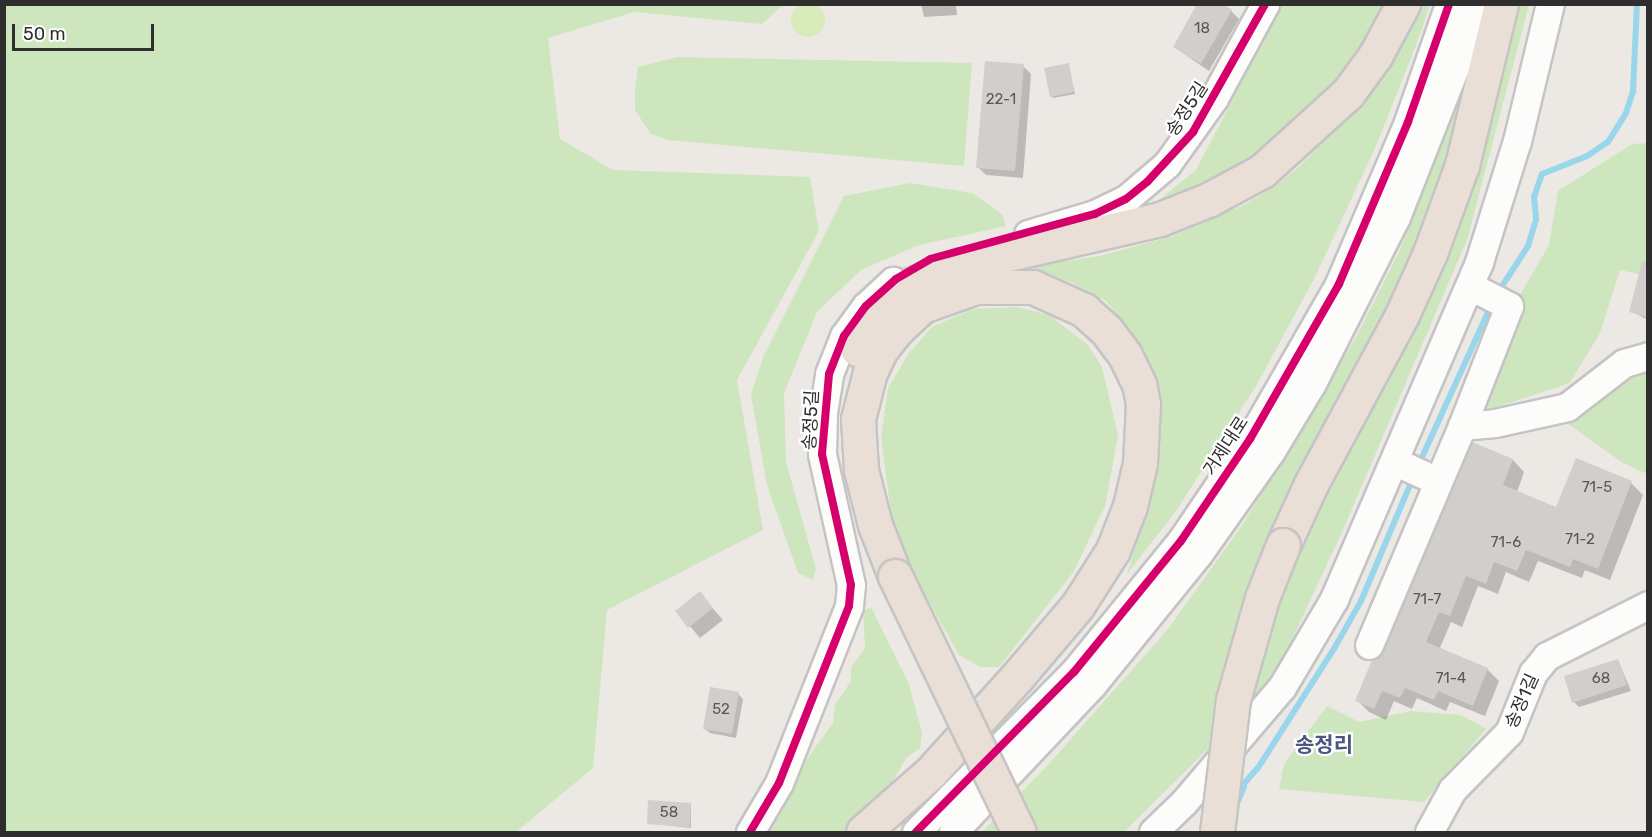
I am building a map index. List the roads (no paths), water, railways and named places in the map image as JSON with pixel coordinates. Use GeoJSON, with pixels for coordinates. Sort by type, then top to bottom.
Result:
{"type":"FeatureCollection","features":[{"type":"Feature","properties":{"kind":"highway"},"geometry":{"type":"LineString","coordinates":[[1019,832],[890,588],[845,495],[838,460],[837,423],[841,393],[861,338],[884,309],[915,283],[961,265],[1160,219],[1210,199],[1262,171],[1348,93],[1376,56],[1403,4]]}},
{"type":"Feature","properties":{"kind":"highway"},"geometry":{"type":"LineString","coordinates":[[1217,832],[1233,700],[1262,598],[1311,484],[1402,315],[1430,252],[1461,165],[1501,4]]}},
{"type":"Feature","properties":{"kind":"highway"},"geometry":{"type":"LineString","coordinates":[[863,832],[930,773],[1017,677],[1078,605],[1113,550],[1130,506],[1140,463],[1143,404],[1139,384],[1125,355],[1106,330],[1084,310],[1033,287],[976,287],[922,306],[897,328],[880,351],[870,372],[858,419],[861,470],[890,588],[997,832]]}},
{"type":"Feature","properties":{"kind":"street","name":"송정5길"},"geometry":{"type":"LineString","coordinates":[[750,832],[779,783],[849,606],[851,585],[822,454],[829,374],[844,336],[866,306],[896,279],[930,259],[1095,214],[1133,193],[1167,164],[1192,132],[1265,4]]}},
{"type":"Feature","properties":{"kind":"street","name":"거제대로"},"geometry":{"type":"LineString","coordinates":[[916,832],[1074,672],[1181,541],[1250,439],[1339,284],[1392,164],[1449,4]]}},
{"type":"Feature","properties":{"kind":"street"},"geometry":{"type":"LineString","coordinates":[[953,832],[1099,676],[1199,552],[1271,451],[1312,383],[1396,217],[1457,62],[1475,4]]}},
{"type":"Feature","properties":{"kind":"street"},"geometry":{"type":"LineString","coordinates":[[1153,832],[1192,793],[1282,687],[1334,598],[1470,286],[1514,152],[1550,4]]}},
{"type":"Feature","properties":{"kind":"street"},"geometry":{"type":"LineString","coordinates":[[1369,645],[1462,426],[1509,306],[1470,286]]}},
{"type":"Feature","properties":{"kind":"street"},"geometry":{"type":"LineString","coordinates":[[1462,426],[1495,423],[1567,407],[1624,363],[1647,356]]}},
{"type":"Feature","properties":{"kind":"street"},"geometry":{"type":"LineString","coordinates":[[1394,461],[1437,481]]}},
{"type":"Feature","properties":{"kind":"street","name":"송정1길"},"geometry":{"type":"LineString","coordinates":[[1429,832],[1452,790],[1509,732],[1533,673],[1547,656],[1647,605]]}},
{"type":"Feature","properties":{"kind":"waterway"},"geometry":{"type":"LineString","coordinates":[[1497,294],[1528,246],[1536,219],[1534,197],[1542,174],[1587,156],[1608,142],[1626,113],[1633,91],[1637,4]]}},
{"type":"Feature","properties":{"kind":"waterway"},"geometry":{"type":"LineString","coordinates":[[1418,466],[1491,306]]}},
{"type":"Feature","properties":{"kind":"waterway"},"geometry":{"type":"LineString","coordinates":[[1235,794],[1258,768],[1335,647],[1361,601],[1413,478]]}},
{"type":"Feature","properties":{"kind":"waterway"},"geometry":{"type":"LineString","coordinates":[[1235,808],[1244,787]]}},
{"type":"Feature","properties":{"kind":"district","name":"송정리"},"geometry":{"type":"Point","coordinates":[1324,745]}}]}
